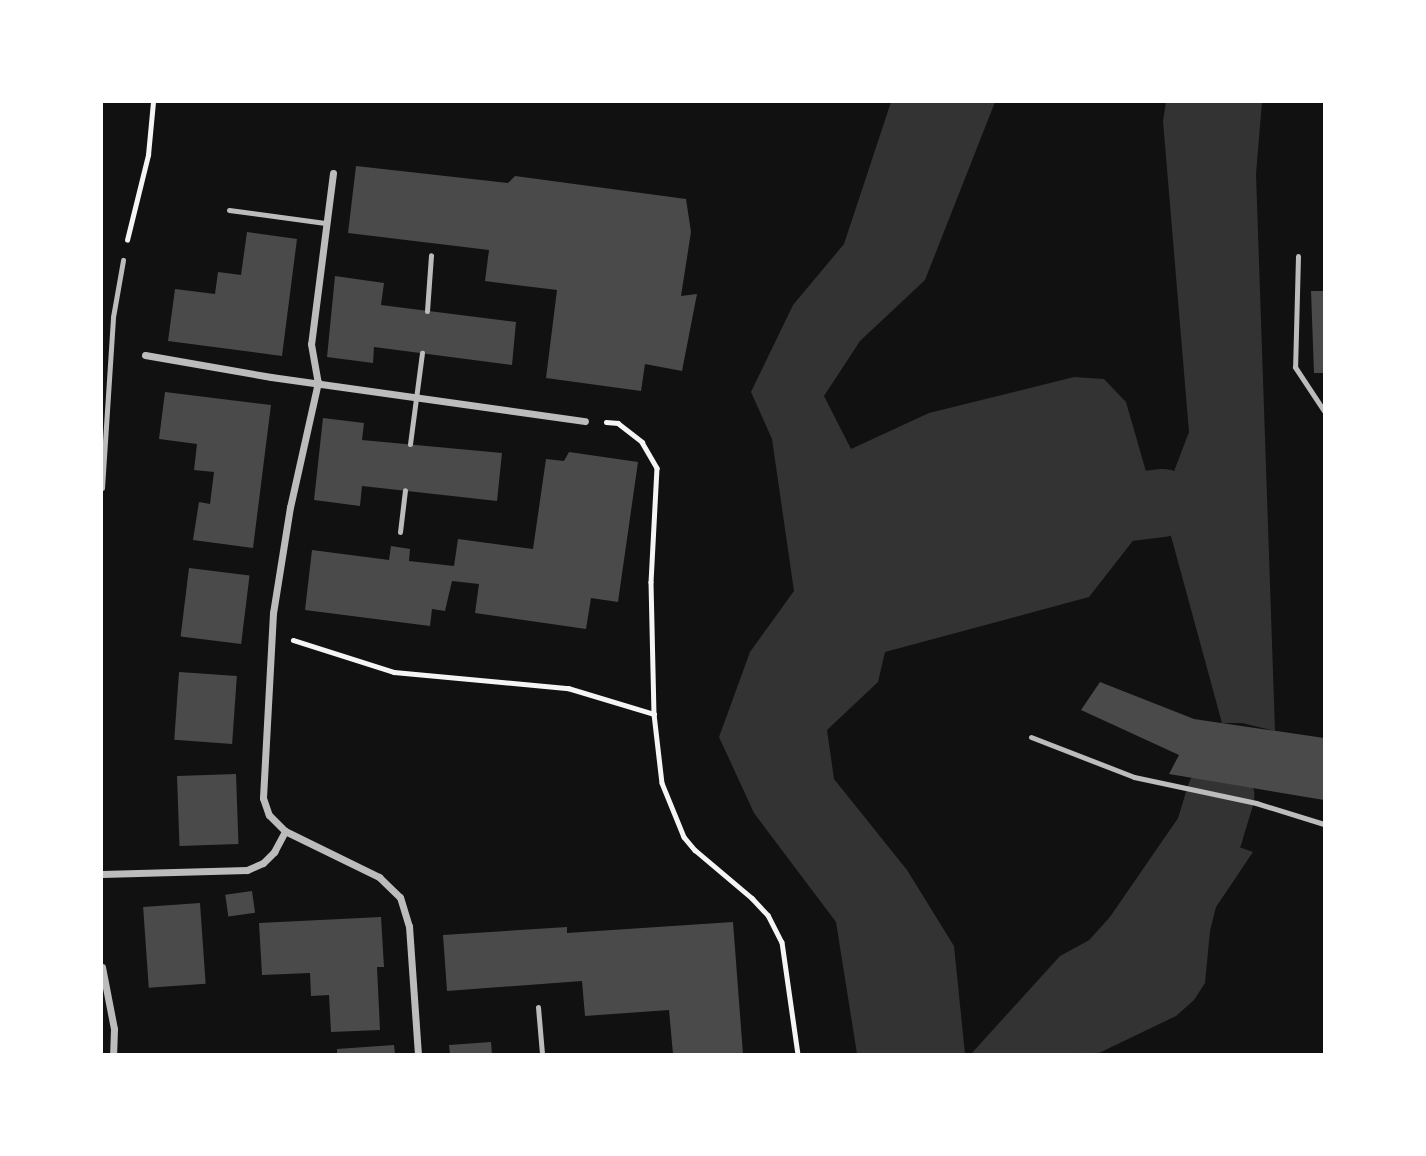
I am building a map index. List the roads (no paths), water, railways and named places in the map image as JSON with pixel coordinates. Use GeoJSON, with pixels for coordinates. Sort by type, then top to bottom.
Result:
{"type":"FeatureCollection","features":[{"type":"Feature","properties":{"kind":"street"},"geometry":{"type":"LineString","coordinates":[[333,173],[311,344],[318,383],[290,507],[271,636],[263,798],[269,815],[285,831],[379,877],[400,897],[409,926],[418,1055]]}},
{"type":"Feature","properties":{"kind":"street"},"geometry":{"type":"LineString","coordinates":[[145,355],[190,365],[585,421]]}},
{"type":"Feature","properties":{"kind":"street"},"geometry":{"type":"LineString","coordinates":[[102,874],[247,870],[263,863],[274,852],[285,831]]}},
{"type":"Feature","properties":{"kind":"street"},"geometry":{"type":"LineString","coordinates":[[102,967],[110,1000],[113,1055]]}},
{"type":"Feature","properties":{"kind":"lane"},"geometry":{"type":"LineString","coordinates":[[229,209],[325,223]]}},
{"type":"Feature","properties":{"kind":"lane"},"geometry":{"type":"LineString","coordinates":[[427,311],[431,255]]}},
{"type":"Feature","properties":{"kind":"lane"},"geometry":{"type":"LineString","coordinates":[[1298,256],[1295,367],[1325,411]]}},
{"type":"Feature","properties":{"kind":"lane"},"geometry":{"type":"LineString","coordinates":[[102,488],[113,317],[123,260]]}},
{"type":"Feature","properties":{"kind":"lane"},"geometry":{"type":"LineString","coordinates":[[410,444],[422,353]]}},
{"type":"Feature","properties":{"kind":"lane"},"geometry":{"type":"LineString","coordinates":[[400,532],[405,490]]}},
{"type":"Feature","properties":{"kind":"lane"},"geometry":{"type":"LineString","coordinates":[[1031,737],[1134,777],[1256,803],[1325,824]]}},
{"type":"Feature","properties":{"kind":"lane"},"geometry":{"type":"LineString","coordinates":[[538,1007],[542,1055]]}},
{"type":"Feature","properties":{"kind":"waterway"},"geometry":{"type":"LineString","coordinates":[[1057,516],[1162,503]]}},
{"type":"Feature","properties":{"kind":"waterway"},"geometry":{"type":"LineString","coordinates":[[1032,1054],[1136,939],[1209,833],[1220,796]]}}]}
